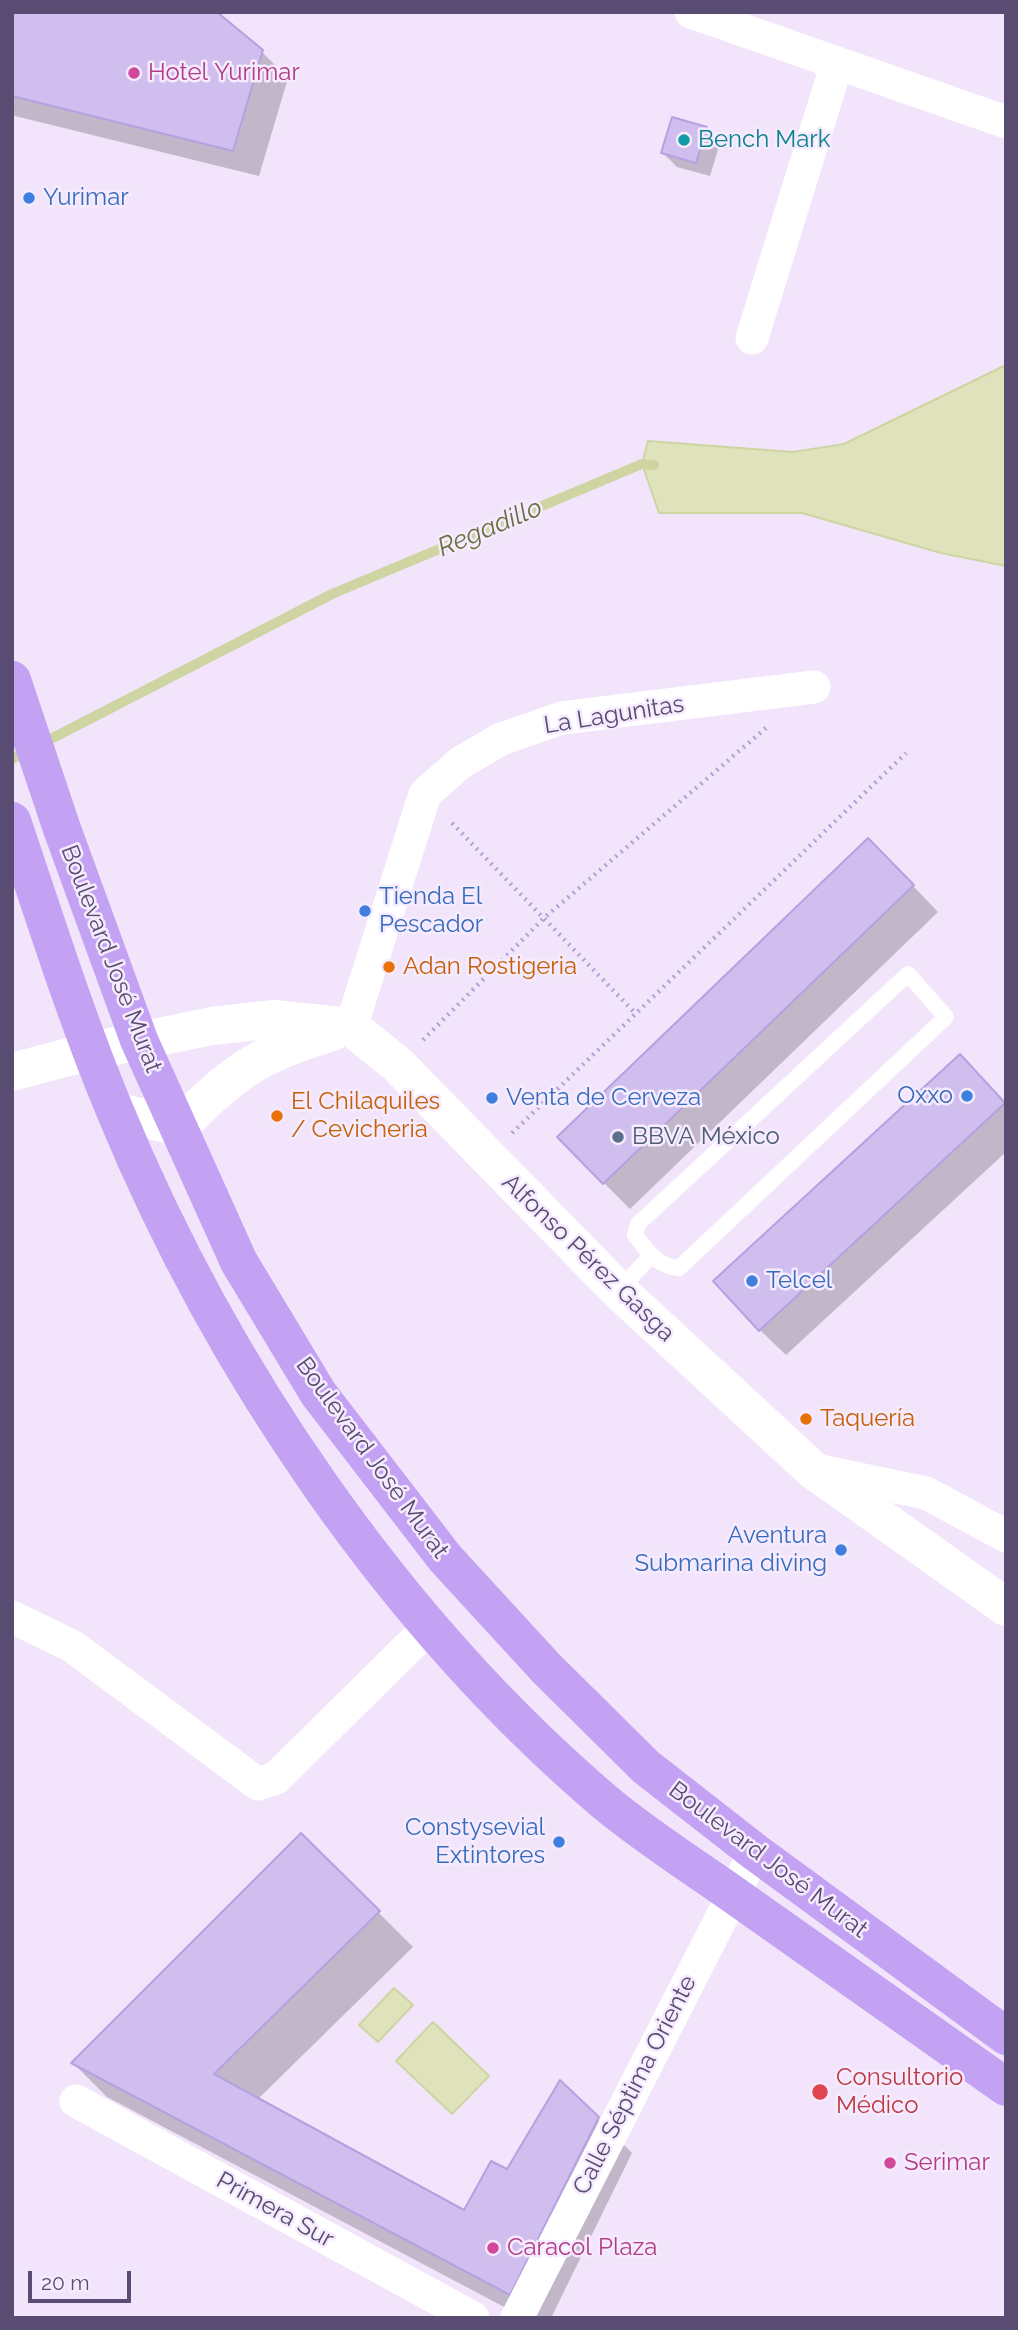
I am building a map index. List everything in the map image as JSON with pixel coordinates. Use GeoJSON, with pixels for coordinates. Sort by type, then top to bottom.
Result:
{"type":"FeatureCollection","features":[{"type":"Feature","properties":{"kind":"highway","name":"Boulevard José Murat"},"geometry":{"type":"LineString","coordinates":[[12,680],[62,829],[139,1040],[239,1262],[318,1393],[445,1558],[546,1668],[646,1767],[755,1852],[1006,2036]]}},
{"type":"Feature","properties":{"kind":"highway","name":"Boulevard José Murat"},"geometry":{"type":"LineString","coordinates":[[18,837],[65,985],[91,1051],[115,1111],[187,1263],[262,1396],[334,1504],[430,1626],[499,1702],[608,1804],[1006,2087]]}},
{"type":"Feature","properties":{"kind":"street"},"geometry":{"type":"LineString","coordinates":[[691,12],[1006,122]]}},
{"type":"Feature","properties":{"kind":"street"},"geometry":{"type":"LineString","coordinates":[[752,338],[837,63]]}},
{"type":"Feature","properties":{"kind":"street","name":"La Lagunitas"},"geometry":{"type":"LineString","coordinates":[[425,794],[460,763],[500,739],[562,718],[814,687]]}},
{"type":"Feature","properties":{"kind":"street"},"geometry":{"type":"LineString","coordinates":[[351,1027],[425,794]]}},
{"type":"Feature","properties":{"kind":"street"},"geometry":{"type":"LineString","coordinates":[[12,1072],[91,1051],[212,1026],[274,1020],[351,1027]]}},
{"type":"Feature","properties":{"kind":"street"},"geometry":{"type":"LineString","coordinates":[[115,1111],[179,1127],[214,1091],[249,1064],[281,1048],[351,1027]]}},
{"type":"Feature","properties":{"kind":"street","name":"Alfonso Pérez Gasga"},"geometry":{"type":"LineString","coordinates":[[351,1027],[398,1065],[618,1290],[813,1470],[1004,1604]]}},
{"type":"Feature","properties":{"kind":"street"},"geometry":{"type":"LineString","coordinates":[[813,1470],[926,1493],[1006,1536]]}},
{"type":"Feature","properties":{"kind":"street"},"geometry":{"type":"LineString","coordinates":[[12,1618],[72,1646],[239,1773],[258,1784],[276,1778],[430,1626]]}},
{"type":"Feature","properties":{"kind":"street","name":"Calle Séptima Oriente"},"geometry":{"type":"LineString","coordinates":[[517,2318],[755,1852]]}},
{"type":"Feature","properties":{"kind":"street","name":"Primera Sur"},"geometry":{"type":"LineString","coordinates":[[76,2101],[473,2318]]}},
{"type":"Feature","properties":{"kind":"lane"},"geometry":{"type":"LineString","coordinates":[[908,974],[946,1017],[679,1268],[666,1267],[651,1256],[635,1235],[638,1224],[908,974]]}},
{"type":"Feature","properties":{"kind":"lane"},"geometry":{"type":"LineString","coordinates":[[618,1290],[651,1256]]}},
{"type":"Feature","properties":{"kind":"path"},"geometry":{"type":"LineString","coordinates":[[398,1065],[544,918],[773,722]]}},
{"type":"Feature","properties":{"kind":"path"},"geometry":{"type":"LineString","coordinates":[[486,1157],[906,753]]}},
{"type":"Feature","properties":{"kind":"path"},"geometry":{"type":"LineString","coordinates":[[425,794],[636,1014]]}},
{"type":"Feature","properties":{"kind":"shaded area"},"geometry":{"type":"Polygon","coordinates":[[[1006,365],[1006,566],[941,553],[802,513],[659,513],[642,464],[648,441],[793,452],[844,444],[1006,365]]]}},
{"type":"Feature","properties":{"kind":"shaded area"},"geometry":{"type":"Polygon","coordinates":[[[394,1988],[413,2005],[378,2042],[359,2025],[394,1988]]]}},
{"type":"Feature","properties":{"kind":"shaded area"},"geometry":{"type":"Polygon","coordinates":[[[433,2022],[489,2076],[452,2114],[396,2061],[433,2022]]]}},
{"type":"Feature","properties":{"kind":"building","name":"Hotel Yurimar"},"geometry":{"type":"Polygon","coordinates":[[[12,12],[217,12],[263,50],[233,151],[12,96],[12,12]]]}},
{"type":"Feature","properties":{"kind":"building","name":"Bench Mark"},"geometry":{"type":"Polygon","coordinates":[[[672,117],[707,127],[696,163],[661,153],[672,117]]]}},
{"type":"Feature","properties":{"kind":"building"},"geometry":{"type":"Polygon","coordinates":[[[868,838],[914,885],[603,1184],[557,1137],[868,838]]]}},
{"type":"Feature","properties":{"kind":"building"},"geometry":{"type":"Polygon","coordinates":[[[960,1054],[1005,1103],[759,1331],[713,1281],[960,1054]]]}},
{"type":"Feature","properties":{"kind":"building"},"geometry":{"type":"Polygon","coordinates":[[[301,1833],[380,1911],[214,2074],[464,2210],[491,2161],[507,2169],[560,2080],[599,2117],[510,2295],[71,2063],[301,1833]]]}},
{"type":"Feature","properties":{"kind":"waterway","name":"Regadillo"},"geometry":{"type":"LineString","coordinates":[[12,759],[332,594],[642,464],[654,465]]}},
{"type":"Feature","properties":{"kind":"place","name":"Hotel Yurimar"},"geometry":{"type":"Point","coordinates":[134,73]}},
{"type":"Feature","properties":{"kind":"place","name":"Bench Mark"},"geometry":{"type":"Point","coordinates":[684,140]}},
{"type":"Feature","properties":{"kind":"place","name":"Yurimar"},"geometry":{"type":"Point","coordinates":[29,198]}},
{"type":"Feature","properties":{"kind":"place","name":"Tienda El Pescador"},"geometry":{"type":"Point","coordinates":[365,911]}},
{"type":"Feature","properties":{"kind":"place","name":"Adan Rostigeria"},"geometry":{"type":"Point","coordinates":[389,967]}},
{"type":"Feature","properties":{"kind":"place","name":"Oxxo"},"geometry":{"type":"Point","coordinates":[967,1096]}},
{"type":"Feature","properties":{"kind":"place","name":"Venta de Cerveza"},"geometry":{"type":"Point","coordinates":[492,1098]}},
{"type":"Feature","properties":{"kind":"place","name":"El Chilaquiles / Cevicheria"},"geometry":{"type":"Point","coordinates":[277,1116]}},
{"type":"Feature","properties":{"kind":"place","name":"BBVA México"},"geometry":{"type":"Point","coordinates":[618,1137]}},
{"type":"Feature","properties":{"kind":"place","name":"Telcel"},"geometry":{"type":"Point","coordinates":[752,1281]}},
{"type":"Feature","properties":{"kind":"place","name":"Taquería"},"geometry":{"type":"Point","coordinates":[806,1419]}},
{"type":"Feature","properties":{"kind":"place","name":"Aventura Submarina diving"},"geometry":{"type":"Point","coordinates":[841,1550]}},
{"type":"Feature","properties":{"kind":"place","name":"Constysevial Extintores"},"geometry":{"type":"Point","coordinates":[559,1842]}},
{"type":"Feature","properties":{"kind":"place","name":"Consultorio Médico"},"geometry":{"type":"Point","coordinates":[820,2092]}},
{"type":"Feature","properties":{"kind":"place","name":"Serimar"},"geometry":{"type":"Point","coordinates":[890,2163]}},
{"type":"Feature","properties":{"kind":"place","name":"Caracol Plaza"},"geometry":{"type":"Point","coordinates":[493,2248]}}]}
